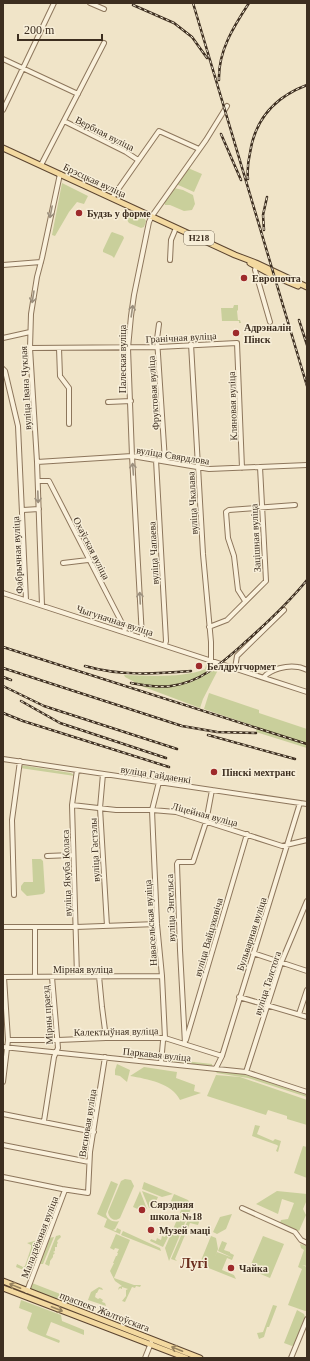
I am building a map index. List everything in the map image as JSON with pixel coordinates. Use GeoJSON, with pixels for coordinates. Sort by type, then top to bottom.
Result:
{"type":"FeatureCollection","features":[{"type":"Feature","properties":{"kind":"main road","name":"Брэсцкая вуліца"},"geometry":{"type":"LineString","coordinates":[[3,148],[246,260],[256,263],[307,288]]}},
{"type":"Feature","properties":{"kind":"main road","name":"Брэсцкая вуліца"},"geometry":{"type":"LineString","coordinates":[[246,260],[274,276],[307,288]]}},
{"type":"Feature","properties":{"kind":"main road","name":"праспект Жалтоўскага"},"geometry":{"type":"LineString","coordinates":[[3,1281],[128,1330],[186,1358]]}},
{"type":"Feature","properties":{"kind":"main road","name":"праспект Жалтоўскага"},"geometry":{"type":"LineString","coordinates":[[3,1288],[123,1334],[200,1358]]}},
{"type":"Feature","properties":{"kind":"main road"},"geometry":{"type":"LineString","coordinates":[[123,1334],[129,1334],[128,1330]]}},
{"type":"Feature","properties":{"kind":"street"},"geometry":{"type":"LineString","coordinates":[[3,110],[54,3]]}},
{"type":"Feature","properties":{"kind":"street"},"geometry":{"type":"LineString","coordinates":[[90,3],[104,8]]}},
{"type":"Feature","properties":{"kind":"street"},"geometry":{"type":"LineString","coordinates":[[41,165],[104,43]]}},
{"type":"Feature","properties":{"kind":"street"},"geometry":{"type":"LineString","coordinates":[[3,58],[78,94]]}},
{"type":"Feature","properties":{"kind":"street","name":"Палеская вуліца"},"geometry":{"type":"LineString","coordinates":[[142,637],[132,456],[128,348],[134,295],[149,222],[227,106]]}},
{"type":"Feature","properties":{"kind":"street","name":"Вербная вуліца"},"geometry":{"type":"LineString","coordinates":[[64,121],[126,152],[138,160]]}},
{"type":"Feature","properties":{"kind":"street"},"geometry":{"type":"LineString","coordinates":[[112,198],[159,131],[199,149]]}},
{"type":"Feature","properties":{"kind":"street","name":"вуліца Івана Чуклая"},"geometry":{"type":"LineString","coordinates":[[42,605],[38,481],[30,332],[33,297],[60,174]]}},
{"type":"Feature","properties":{"kind":"street"},"geometry":{"type":"LineString","coordinates":[[170,260],[171,240],[176,228]]}},
{"type":"Feature","properties":{"kind":"street"},"geometry":{"type":"LineString","coordinates":[[3,265],[41,262]]}},
{"type":"Feature","properties":{"kind":"street"},"geometry":{"type":"LineString","coordinates":[[256,267],[255,270],[270,322]]}},
{"type":"Feature","properties":{"kind":"street","name":"Фруктовая вуліца"},"geometry":{"type":"LineString","coordinates":[[159,324],[157,339],[165,462]]}},
{"type":"Feature","properties":{"kind":"street"},"geometry":{"type":"LineString","coordinates":[[3,338],[30,332]]}},
{"type":"Feature","properties":{"kind":"street","name":"Гранічная вуліца"},"geometry":{"type":"LineString","coordinates":[[30,348],[128,348],[237,343]]}},
{"type":"Feature","properties":{"kind":"street","name":"Кляновая вуліца"},"geometry":{"type":"LineString","coordinates":[[237,343],[242,468]]}},
{"type":"Feature","properties":{"kind":"street","name":"вуліца Чкалава"},"geometry":{"type":"LineString","coordinates":[[191,344],[203,554],[211,642],[211,660]]}},
{"type":"Feature","properties":{"kind":"street"},"geometry":{"type":"LineString","coordinates":[[59,348],[60,376],[69,388],[69,424]]}},
{"type":"Feature","properties":{"kind":"street","name":"Фабрычная вуліца"},"geometry":{"type":"LineString","coordinates":[[3,369],[5,371],[18,426],[26,600]]}},
{"type":"Feature","properties":{"kind":"street"},"geometry":{"type":"LineString","coordinates":[[108,402],[131,401]]}},
{"type":"Feature","properties":{"kind":"street","name":"вуліца Свярдлова"},"geometry":{"type":"LineString","coordinates":[[37,462],[132,456],[209,469],[307,465]]}},
{"type":"Feature","properties":{"kind":"street","name":"вуліца Чапаева"},"geometry":{"type":"LineString","coordinates":[[156,460],[165,645]]}},
{"type":"Feature","properties":{"kind":"street","name":"Зацішная вуліца"},"geometry":{"type":"LineString","coordinates":[[209,628],[227,620],[245,600],[266,581],[260,467]]}},
{"type":"Feature","properties":{"kind":"street","name":"Охаўская вуліца"},"geometry":{"type":"LineString","coordinates":[[38,481],[49,481],[88,560],[125,629],[124,632]]}},
{"type":"Feature","properties":{"kind":"street"},"geometry":{"type":"LineString","coordinates":[[245,600],[238,590],[234,556],[228,538],[226,512],[229,510],[295,505]]}},
{"type":"Feature","properties":{"kind":"street","name":"Фабрычная вуліца"},"geometry":{"type":"LineString","coordinates":[[23,510],[39,509]]}},
{"type":"Feature","properties":{"kind":"street"},"geometry":{"type":"LineString","coordinates":[[63,563],[88,560]]}},
{"type":"Feature","properties":{"kind":"street","name":"Чыгуначная вуліца"},"geometry":{"type":"LineString","coordinates":[[3,592],[307,692]]}},
{"type":"Feature","properties":{"kind":"street"},"geometry":{"type":"LineString","coordinates":[[235,668],[236,656],[284,610]]}},
{"type":"Feature","properties":{"kind":"street"},"geometry":{"type":"LineString","coordinates":[[264,677],[268,673],[286,667],[297,666],[307,670]]}},
{"type":"Feature","properties":{"kind":"street","name":"вуліца Гайдаенкі"},"geometry":{"type":"LineString","coordinates":[[3,759],[307,804]]}},
{"type":"Feature","properties":{"kind":"street"},"geometry":{"type":"LineString","coordinates":[[14,895],[12,820],[20,761]]}},
{"type":"Feature","properties":{"kind":"street","name":"вуліца Якуба Коласа"},"geometry":{"type":"LineString","coordinates":[[77,770],[72,805],[72,855],[77,976]]}},
{"type":"Feature","properties":{"kind":"street","name":"вуліца Гастэлы"},"geometry":{"type":"LineString","coordinates":[[103,774],[100,808],[107,926]]}},
{"type":"Feature","properties":{"kind":"street","name":"Навасельская вуліца"},"geometry":{"type":"LineString","coordinates":[[159,782],[152,810],[157,924],[162,976],[165,1038],[163,1041],[161,1063]]}},
{"type":"Feature","properties":{"kind":"street","name":"вуліца Энгельса"},"geometry":{"type":"LineString","coordinates":[[185,1044],[177,864],[178,862],[193,862],[206,822],[212,790]]}},
{"type":"Feature","properties":{"kind":"street","name":"Бульварная вуліца"},"geometry":{"type":"LineString","coordinates":[[216,1068],[222,1056],[239,996],[300,803]]}},
{"type":"Feature","properties":{"kind":"street","name":"Ліцейная вуліца"},"geometry":{"type":"LineString","coordinates":[[72,805],[135,811],[152,810],[176,812],[282,846],[307,840]]}},
{"type":"Feature","properties":{"kind":"street","name":"вуліца Вайцэховіча"},"geometry":{"type":"LineString","coordinates":[[185,1044],[247,834]]}},
{"type":"Feature","properties":{"kind":"street"},"geometry":{"type":"LineString","coordinates":[[47,856],[72,855]]}},
{"type":"Feature","properties":{"kind":"street","name":"вуліца Талстога"},"geometry":{"type":"LineString","coordinates":[[246,1072],[282,963],[307,901]]}},
{"type":"Feature","properties":{"kind":"street"},"geometry":{"type":"LineString","coordinates":[[3,927],[76,927],[157,924]]}},
{"type":"Feature","properties":{"kind":"street"},"geometry":{"type":"LineString","coordinates":[[35,927],[35,977]]}},
{"type":"Feature","properties":{"kind":"street"},"geometry":{"type":"LineString","coordinates":[[253,953],[307,971]]}},
{"type":"Feature","properties":{"kind":"street"},"geometry":{"type":"LineString","coordinates":[[100,976],[106,1038]]}},
{"type":"Feature","properties":{"kind":"street","name":"Мірная вуліца"},"geometry":{"type":"LineString","coordinates":[[4,977],[162,976]]}},
{"type":"Feature","properties":{"kind":"street"},"geometry":{"type":"LineString","coordinates":[[3,1082],[5,1047],[8,1040],[4,977]]}},
{"type":"Feature","properties":{"kind":"street","name":"Мірны праезд"},"geometry":{"type":"LineString","coordinates":[[44,1122],[56,1052],[58,1048],[52,977]]}},
{"type":"Feature","properties":{"kind":"street"},"geometry":{"type":"LineString","coordinates":[[299,1014],[307,990]]}},
{"type":"Feature","properties":{"kind":"street"},"geometry":{"type":"LineString","coordinates":[[239,996],[307,1017]]}},
{"type":"Feature","properties":{"kind":"street","name":"Калектыўная вуліца"},"geometry":{"type":"LineString","coordinates":[[8,1040],[165,1038],[222,1056]]}},
{"type":"Feature","properties":{"kind":"street","name":"Паркавая вуліца"},"geometry":{"type":"LineString","coordinates":[[5,1047],[246,1072],[307,1092]]}},
{"type":"Feature","properties":{"kind":"street","name":"Вясновая вуліца"},"geometry":{"type":"LineString","coordinates":[[88,1193],[89,1162],[106,1057]]}},
{"type":"Feature","properties":{"kind":"street"},"geometry":{"type":"LineString","coordinates":[[3,1114],[94,1132]]}},
{"type":"Feature","properties":{"kind":"street"},"geometry":{"type":"LineString","coordinates":[[3,1145],[89,1162]]}},
{"type":"Feature","properties":{"kind":"street","name":"Маладзёжная вуліца"},"geometry":{"type":"LineString","coordinates":[[3,1177],[88,1193]]}},
{"type":"Feature","properties":{"kind":"street","name":"Маладзёжная вуліца"},"geometry":{"type":"LineString","coordinates":[[27,1291],[66,1190]]}},
{"type":"Feature","properties":{"kind":"street"},"geometry":{"type":"LineString","coordinates":[[242,1208],[295,1232],[301,1240],[307,1243]]}},
{"type":"Feature","properties":{"kind":"street"},"geometry":{"type":"LineString","coordinates":[[291,1358],[307,1319]]}},
{"type":"Feature","properties":{"kind":"street"},"geometry":{"type":"LineString","coordinates":[[145,1358],[152,1342]]}},
{"type":"Feature","properties":{"kind":"green space"},"geometry":{"type":"Polygon","coordinates":[[[188,168],[202,174],[194,192],[176,184],[188,168]]]}},
{"type":"Feature","properties":{"kind":"green space"},"geometry":{"type":"Polygon","coordinates":[[[62,183],[88,196],[84,204],[77,202],[69,212],[55,236],[52,235],[62,183]]]}},
{"type":"Feature","properties":{"kind":"green space"},"geometry":{"type":"Polygon","coordinates":[[[174,188],[183,190],[193,195],[195,204],[192,210],[184,211],[170,205],[165,205],[164,202],[174,188]]]}},
{"type":"Feature","properties":{"kind":"green space"},"geometry":{"type":"Polygon","coordinates":[[[131,213],[144,218],[146,221],[144,227],[141,228],[129,223],[127,220],[131,213]]]}},
{"type":"Feature","properties":{"kind":"green space"},"geometry":{"type":"Polygon","coordinates":[[[112,232],[123,236],[124,238],[114,258],[103,252],[112,232]]]}},
{"type":"Feature","properties":{"kind":"green space"},"geometry":{"type":"Polygon","coordinates":[[[234,305],[238,305],[238,320],[240,320],[241,323],[239,323],[239,321],[222,321],[221,308],[233,308],[234,305]]]}},
{"type":"Feature","properties":{"kind":"green space"},"geometry":{"type":"Polygon","coordinates":[[[207,662],[216,664],[219,668],[200,708],[144,687],[125,677],[124,675],[166,676],[187,674],[205,669],[207,662]]]}},
{"type":"Feature","properties":{"kind":"green space"},"geometry":{"type":"Polygon","coordinates":[[[209,693],[259,710],[259,713],[307,729],[307,748],[256,732],[257,727],[204,709],[209,693]]]}},
{"type":"Feature","properties":{"kind":"green space"},"geometry":{"type":"Polygon","coordinates":[[[21,765],[71,773],[75,776],[20,768],[21,765]]]}},
{"type":"Feature","properties":{"kind":"green space"},"geometry":{"type":"Polygon","coordinates":[[[32,859],[41,859],[43,861],[45,892],[43,894],[27,896],[21,890],[21,886],[24,882],[33,882],[32,859]]]}},
{"type":"Feature","properties":{"kind":"green space"},"geometry":{"type":"Polygon","coordinates":[[[167,1059],[212,1064],[212,1066],[167,1061],[167,1059]]]}},
{"type":"Feature","properties":{"kind":"green space"},"geometry":{"type":"Polygon","coordinates":[[[117,1064],[130,1070],[127,1082],[120,1076],[115,1075],[117,1064]]]}},
{"type":"Feature","properties":{"kind":"green space"},"geometry":{"type":"Polygon","coordinates":[[[144,1067],[177,1072],[176,1078],[195,1085],[194,1091],[201,1093],[180,1100],[176,1094],[165,1086],[151,1080],[130,1076],[144,1067]]]}},
{"type":"Feature","properties":{"kind":"green space"},"geometry":{"type":"Polygon","coordinates":[[[218,1071],[244,1074],[307,1095],[307,1097],[248,1078],[216,1073],[218,1071]]]}},
{"type":"Feature","properties":{"kind":"green space"},"geometry":{"type":"Polygon","coordinates":[[[216,1075],[240,1077],[307,1100],[307,1125],[287,1119],[287,1116],[268,1110],[266,1115],[207,1096],[216,1075]]]}},
{"type":"Feature","properties":{"kind":"green space"},"geometry":{"type":"Polygon","coordinates":[[[255,1125],[260,1126],[257,1134],[273,1141],[275,1139],[281,1141],[278,1152],[276,1151],[277,1145],[252,1136],[255,1125]]]}},
{"type":"Feature","properties":{"kind":"green space"},"geometry":{"type":"Polygon","coordinates":[[[303,1146],[307,1147],[307,1178],[294,1173],[303,1146]]]}},
{"type":"Feature","properties":{"kind":"green space"},"geometry":{"type":"Polygon","coordinates":[[[125,1179],[131,1180],[134,1186],[120,1218],[114,1220],[108,1212],[121,1181],[125,1179]]]}},
{"type":"Feature","properties":{"kind":"green space"},"geometry":{"type":"Polygon","coordinates":[[[111,1181],[118,1184],[106,1214],[111,1220],[119,1221],[113,1230],[116,1231],[117,1228],[121,1230],[120,1234],[104,1227],[107,1219],[97,1214],[111,1181]]]}},
{"type":"Feature","properties":{"kind":"green space"},"geometry":{"type":"Polygon","coordinates":[[[144,1182],[173,1194],[162,1197],[142,1189],[144,1182]]]}},
{"type":"Feature","properties":{"kind":"green space"},"geometry":{"type":"Polygon","coordinates":[[[140,1191],[147,1209],[142,1211],[133,1207],[140,1191]]]}},
{"type":"Feature","properties":{"kind":"green space"},"geometry":{"type":"Polygon","coordinates":[[[142,1191],[158,1197],[154,1206],[149,1208],[142,1191]]]}},
{"type":"Feature","properties":{"kind":"green space"},"geometry":{"type":"Polygon","coordinates":[[[277,1191],[307,1194],[307,1202],[303,1209],[306,1215],[299,1231],[280,1223],[281,1220],[288,1219],[294,1203],[282,1199],[278,1214],[256,1204],[277,1191]]]}},
{"type":"Feature","properties":{"kind":"green space"},"geometry":{"type":"Polygon","coordinates":[[[174,1194],[188,1200],[192,1206],[188,1216],[180,1213],[182,1206],[171,1201],[174,1194]]]}},
{"type":"Feature","properties":{"kind":"green space"},"geometry":{"type":"Polygon","coordinates":[[[232,1214],[226,1229],[217,1234],[213,1232],[220,1217],[232,1214]]]}},
{"type":"Feature","properties":{"kind":"green space"},"geometry":{"type":"Polygon","coordinates":[[[179,1215],[187,1218],[169,1261],[165,1248],[179,1215]]]}},
{"type":"Feature","properties":{"kind":"green space"},"geometry":{"type":"Polygon","coordinates":[[[190,1215],[200,1219],[198,1225],[190,1223],[175,1259],[177,1261],[171,1259],[190,1215]]]}},
{"type":"Feature","properties":{"kind":"green space"},"geometry":{"type":"Polygon","coordinates":[[[123,1231],[160,1248],[161,1251],[121,1235],[123,1231]]]}},
{"type":"Feature","properties":{"kind":"green space"},"geometry":{"type":"Polygon","coordinates":[[[167,1233],[169,1235],[163,1247],[150,1241],[151,1239],[156,1241],[157,1238],[161,1240],[162,1236],[165,1237],[167,1233]]]}},
{"type":"Feature","properties":{"kind":"green space"},"geometry":{"type":"Polygon","coordinates":[[[116,1234],[130,1240],[114,1278],[134,1285],[141,1285],[140,1287],[132,1287],[125,1302],[122,1301],[126,1296],[126,1290],[128,1289],[122,1287],[122,1289],[120,1288],[118,1290],[119,1287],[122,1286],[115,1281],[110,1271],[119,1249],[115,1248],[114,1250],[110,1248],[116,1234]]]}},
{"type":"Feature","properties":{"kind":"green space"},"geometry":{"type":"Polygon","coordinates":[[[60,1235],[61,1237],[57,1241],[57,1247],[55,1247],[55,1251],[53,1252],[55,1253],[49,1266],[45,1264],[56,1236],[60,1235]]]}},
{"type":"Feature","properties":{"kind":"green space"},"geometry":{"type":"Polygon","coordinates":[[[211,1236],[216,1238],[218,1249],[215,1257],[217,1252],[233,1258],[232,1260],[227,1258],[222,1270],[234,1275],[236,1279],[201,1265],[200,1263],[211,1236]]]}},
{"type":"Feature","properties":{"kind":"green space"},"geometry":{"type":"Polygon","coordinates":[[[263,1236],[284,1244],[270,1278],[249,1269],[263,1236]]]}},
{"type":"Feature","properties":{"kind":"green space"},"geometry":{"type":"Polygon","coordinates":[[[54,1237],[43,1264],[39,1264],[49,1238],[54,1237]]]}},
{"type":"Feature","properties":{"kind":"green space"},"geometry":{"type":"Polygon","coordinates":[[[38,1240],[26,1271],[16,1267],[17,1264],[23,1267],[25,1266],[31,1248],[31,1245],[27,1243],[38,1240]]]}},
{"type":"Feature","properties":{"kind":"green space"},"geometry":{"type":"Polygon","coordinates":[[[222,1241],[227,1243],[224,1250],[234,1255],[233,1258],[218,1251],[222,1241]]]}},
{"type":"Feature","properties":{"kind":"green space"},"geometry":{"type":"Polygon","coordinates":[[[41,1242],[43,1244],[30,1280],[25,1278],[38,1244],[41,1242]]]}},
{"type":"Feature","properties":{"kind":"green space"},"geometry":{"type":"Polygon","coordinates":[[[300,1244],[307,1246],[307,1266],[302,1265],[307,1267],[307,1311],[288,1305],[302,1269],[298,1267],[304,1250],[301,1248],[300,1244]]]}},
{"type":"Feature","properties":{"kind":"green space"},"geometry":{"type":"Polygon","coordinates":[[[32,1283],[81,1302],[78,1308],[31,1289],[30,1287],[32,1283]]]}},
{"type":"Feature","properties":{"kind":"green space"},"geometry":{"type":"Polygon","coordinates":[[[99,1287],[103,1290],[99,1289],[95,1297],[103,1300],[102,1302],[105,1303],[106,1306],[88,1300],[91,1292],[99,1287]]]}},
{"type":"Feature","properties":{"kind":"green space"},"geometry":{"type":"Polygon","coordinates":[[[19,1289],[128,1332],[18,1291],[19,1289]]]}},
{"type":"Feature","properties":{"kind":"green space"},"geometry":{"type":"Polygon","coordinates":[[[21,1300],[61,1315],[62,1321],[84,1330],[84,1335],[51,1322],[46,1335],[59,1340],[59,1343],[29,1331],[27,1328],[32,1313],[19,1308],[21,1300]]]}},
{"type":"Feature","properties":{"kind":"green space"},"geometry":{"type":"Polygon","coordinates":[[[273,1305],[277,1306],[269,1327],[267,1327],[264,1337],[259,1339],[257,1333],[263,1332],[273,1305]]]}},
{"type":"Feature","properties":{"kind":"green space"},"geometry":{"type":"Polygon","coordinates":[[[297,1310],[304,1314],[305,1317],[294,1345],[292,1346],[284,1343],[297,1310]]]}},
{"type":"Feature","properties":{"kind":"railway"},"geometry":{"type":"LineString","coordinates":[[193,3],[307,386]]}},
{"type":"Feature","properties":{"kind":"railway"},"geometry":{"type":"LineString","coordinates":[[219,80],[219,69],[224,49],[228,39],[249,3]]}},
{"type":"Feature","properties":{"kind":"railway"},"geometry":{"type":"LineString","coordinates":[[133,5],[174,23],[192,37],[207,58]]}},
{"type":"Feature","properties":{"kind":"railway"},"geometry":{"type":"LineString","coordinates":[[248,179],[248,163],[253,141],[262,120],[276,103],[285,96],[307,85]]}},
{"type":"Feature","properties":{"kind":"railway"},"geometry":{"type":"LineString","coordinates":[[221,134],[241,180]]}},
{"type":"Feature","properties":{"kind":"railway"},"geometry":{"type":"LineString","coordinates":[[264,230],[263,215],[267,197]]}},
{"type":"Feature","properties":{"kind":"railway"},"geometry":{"type":"LineString","coordinates":[[299,320],[307,345]]}},
{"type":"Feature","properties":{"kind":"railway"},"geometry":{"type":"LineString","coordinates":[[131,683],[166,687],[183,684],[194,680],[224,661],[273,617],[307,580]]}},
{"type":"Feature","properties":{"kind":"railway"},"geometry":{"type":"LineString","coordinates":[[3,647],[307,744]]}},
{"type":"Feature","properties":{"kind":"railway"},"geometry":{"type":"LineString","coordinates":[[85,666],[124,673],[191,671]]}},
{"type":"Feature","properties":{"kind":"railway"},"geometry":{"type":"LineString","coordinates":[[3,668],[182,726],[217,732],[256,733]]}},
{"type":"Feature","properties":{"kind":"railway"},"geometry":{"type":"LineString","coordinates":[[3,677],[11,680]]}},
{"type":"Feature","properties":{"kind":"railway"},"geometry":{"type":"LineString","coordinates":[[3,686],[44,706],[177,749]]}},
{"type":"Feature","properties":{"kind":"railway"},"geometry":{"type":"LineString","coordinates":[[21,701],[60,723],[166,758]]}},
{"type":"Feature","properties":{"kind":"railway"},"geometry":{"type":"LineString","coordinates":[[3,713],[23,721],[169,767]]}},
{"type":"Feature","properties":{"kind":"railway"},"geometry":{"type":"LineString","coordinates":[[208,735],[295,759]]}},
{"type":"Feature","properties":{"kind":"place","name":"Будзь у форме"},"geometry":{"type":"Point","coordinates":[79,213]}},
{"type":"Feature","properties":{"kind":"place","name":"Европочта"},"geometry":{"type":"Point","coordinates":[244,278]}},
{"type":"Feature","properties":{"kind":"place","name":"Адрэналін Пінск"},"geometry":{"type":"Point","coordinates":[236,333]}},
{"type":"Feature","properties":{"kind":"place","name":"Белдругчормет"},"geometry":{"type":"Point","coordinates":[199,666]}},
{"type":"Feature","properties":{"kind":"place","name":"Пінскі мехтранс"},"geometry":{"type":"Point","coordinates":[214,772]}},
{"type":"Feature","properties":{"kind":"place","name":"Сярэдняя школа №18"},"geometry":{"type":"Point","coordinates":[142,1210]}},
{"type":"Feature","properties":{"kind":"place","name":"Музей маці"},"geometry":{"type":"Point","coordinates":[151,1230]}},
{"type":"Feature","properties":{"kind":"place","name":"Чайка"},"geometry":{"type":"Point","coordinates":[231,1268]}},
{"type":"Feature","properties":{"kind":"district","name":"Лугі"},"geometry":{"type":"Point","coordinates":[194,1263]}}]}
